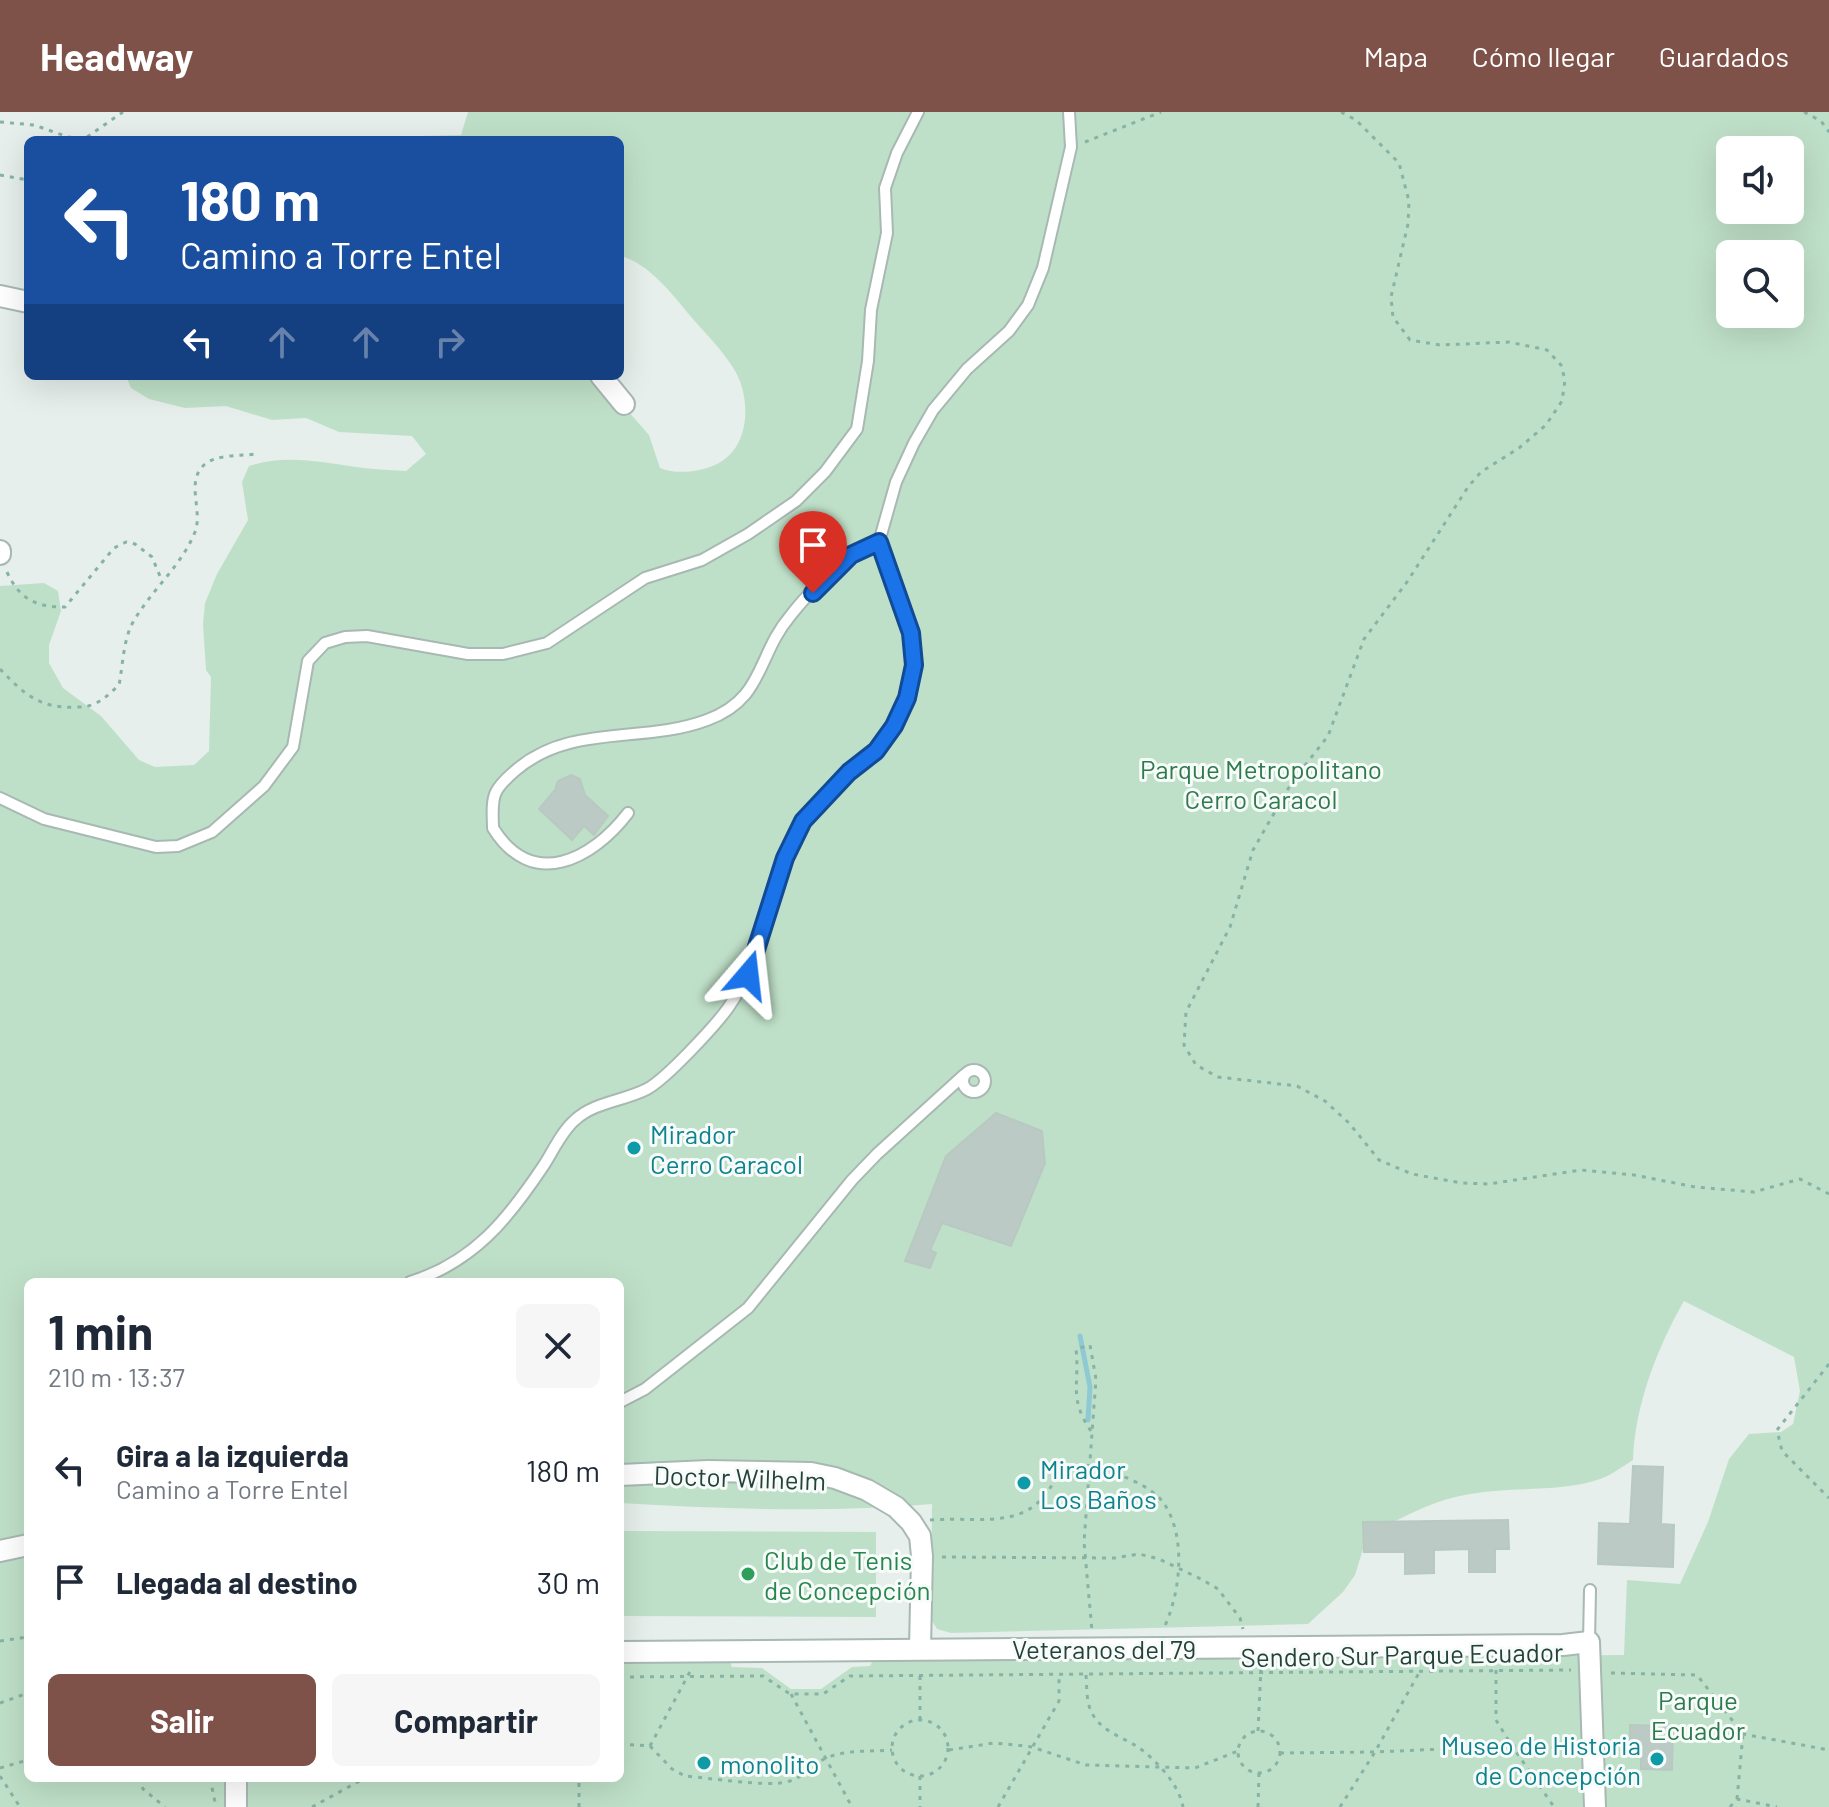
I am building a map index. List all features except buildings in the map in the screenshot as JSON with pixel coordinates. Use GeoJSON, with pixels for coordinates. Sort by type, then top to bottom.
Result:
{"type":"FeatureCollection","features":[{"type":"Feature","properties":{"kind":"street"},"geometry":{"type":"LineString","coordinates":[[0,296],[24,301]]}},
{"type":"Feature","properties":{"kind":"street"},"geometry":{"type":"LineString","coordinates":[[604,380],[624,404]]}},
{"type":"Feature","properties":{"kind":"street","name":"Doctor Wilhelm"},"geometry":{"type":"LineString","coordinates":[[624,1475],[708,1471],[811,1473],[867,1490],[896,1507],[911,1522]]}},
{"type":"Feature","properties":{"kind":"street"},"geometry":{"type":"LineString","coordinates":[[911,1522],[920,1536],[922,1556],[920,1648]]}},
{"type":"Feature","properties":{"kind":"street"},"geometry":{"type":"LineString","coordinates":[[0,1551],[24,1546]]}},
{"type":"Feature","properties":{"kind":"street"},"geometry":{"type":"LineString","coordinates":[[1589,1642],[1595,1807]]}},
{"type":"Feature","properties":{"kind":"street","name":"Veteranos del 79"},"geometry":{"type":"LineString","coordinates":[[624,1652],[1563,1645],[1589,1642]]}},
{"type":"Feature","properties":{"kind":"street"},"geometry":{"type":"LineString","coordinates":[[236,1782],[236,1807]]}},
{"type":"Feature","properties":{"kind":"lane"},"geometry":{"type":"LineString","coordinates":[[0,798],[44,819],[156,847],[178,846],[212,832],[264,786],[293,747],[308,661],[325,643],[345,637],[367,636],[468,654],[503,654],[547,643],[645,578],[702,560],[748,534],[796,501],[825,472],[857,429],[868,361],[871,310],[887,233],[885,188],[897,153],[918,112]]}},
{"type":"Feature","properties":{"kind":"lane"},"geometry":{"type":"LineString","coordinates":[[426,1278],[479,1247],[521,1199],[575,1120],[600,1106],[647,1089],[668,1074],[728,1009],[748,975],[785,858],[803,821],[849,772],[876,751],[894,726],[907,698],[914,665],[911,633],[879,542],[896,482],[933,410],[967,369],[1009,331],[1028,305],[1043,268],[1071,147],[1069,112]]}},
{"type":"Feature","properties":{"kind":"lane"},"geometry":{"type":"LineString","coordinates":[[628,813],[615,830],[571,859],[553,865],[531,862],[514,854],[501,842],[493,828],[495,793],[532,756],[559,744],[675,729],[707,720],[735,707],[751,690],[774,639],[790,615],[851,555],[879,542]]}},
{"type":"Feature","properties":{"kind":"lane"},"geometry":{"type":"LineString","coordinates":[[624,1400],[645,1389],[748,1308],[852,1180],[941,1096],[964,1075],[971,1070],[984,1074],[984,1086],[980,1090],[941,1096]]}},
{"type":"Feature","properties":{"kind":"lane"},"geometry":{"type":"LineString","coordinates":[[964,1075],[964,1086],[970,1091]]}},
{"type":"Feature","properties":{"kind":"lane"},"geometry":{"type":"LineString","coordinates":[[1589,1642],[1590,1590]]}},
{"type":"Feature","properties":{"kind":"path"},"geometry":{"type":"LineString","coordinates":[[88,136],[123,112]]}},
{"type":"Feature","properties":{"kind":"path"},"geometry":{"type":"LineString","coordinates":[[1071,147],[1161,112]]}},
{"type":"Feature","properties":{"kind":"path"},"geometry":{"type":"LineString","coordinates":[[1341,112],[1356,120],[1399,163],[1409,201],[1408,224],[1391,297],[1393,317],[1410,340],[1440,345],[1509,342],[1547,350],[1561,365],[1565,380],[1562,401],[1546,425],[1519,448],[1481,472],[1468,487],[1407,582],[1364,639],[1328,736],[1292,782],[1253,850],[1230,927],[1186,1012],[1184,1045],[1196,1065],[1218,1077],[1297,1086],[1325,1101],[1349,1123],[1379,1160],[1412,1174],[1462,1183],[1489,1184],[1581,1170],[1634,1175],[1695,1187],[1754,1192],[1800,1179],[1829,1194]]}},
{"type":"Feature","properties":{"kind":"path"},"geometry":{"type":"LineString","coordinates":[[1804,112],[1821,121],[1829,132]]}},
{"type":"Feature","properties":{"kind":"path"},"geometry":{"type":"LineString","coordinates":[[0,122],[34,125],[65,136]]}},
{"type":"Feature","properties":{"kind":"path"},"geometry":{"type":"LineString","coordinates":[[0,175],[24,179]]}},
{"type":"Feature","properties":{"kind":"path"},"geometry":{"type":"LineString","coordinates":[[0,669],[20,690],[39,703],[66,708],[91,706],[119,685],[132,625],[180,560],[197,528],[195,482],[200,468],[208,462],[256,454]]}},
{"type":"Feature","properties":{"kind":"path"},"geometry":{"type":"LineString","coordinates":[[0,552],[15,588],[44,607],[65,607],[114,548],[126,542],[135,544],[152,557],[163,582]]}},
{"type":"Feature","properties":{"kind":"path"},"geometry":{"type":"LineString","coordinates":[[1091,1431],[1082,1418],[1075,1393],[1076,1349],[1090,1345],[1096,1379],[1085,1556],[1094,1649]]}},
{"type":"Feature","properties":{"kind":"path"},"geometry":{"type":"LineString","coordinates":[[1829,1364],[1777,1430],[1782,1451],[1829,1498]]}},
{"type":"Feature","properties":{"kind":"path"},"geometry":{"type":"LineString","coordinates":[[911,1522],[1008,1518],[1030,1511],[1047,1496],[1060,1468],[1074,1464],[1102,1467],[1120,1474],[1153,1493],[1165,1504],[1176,1544],[1179,1570],[1175,1597],[1152,1648]]}},
{"type":"Feature","properties":{"kind":"path"},"geometry":{"type":"LineString","coordinates":[[922,1556],[1114,1558],[1139,1554],[1159,1559],[1218,1589],[1240,1618],[1255,1648],[1260,1674],[1258,1731]]}},
{"type":"Feature","properties":{"kind":"path"},"geometry":{"type":"LineString","coordinates":[[0,1641],[24,1638]]}},
{"type":"Feature","properties":{"kind":"path"},"geometry":{"type":"LineString","coordinates":[[650,1746],[698,1652]]}},
{"type":"Feature","properties":{"kind":"path"},"geometry":{"type":"LineString","coordinates":[[1496,1670],[1496,1720],[1554,1807]]}},
{"type":"Feature","properties":{"kind":"path","name":"Sendero Sur Parque Ecuador"},"geometry":{"type":"LineString","coordinates":[[790,1694],[823,1694],[850,1676],[1496,1670],[1697,1675],[1743,1734]]}},
{"type":"Feature","properties":{"kind":"path"},"geometry":{"type":"LineString","coordinates":[[1340,1807],[1420,1671]]}},
{"type":"Feature","properties":{"kind":"path"},"geometry":{"type":"LineString","coordinates":[[920,1675],[920,1720]]}},
{"type":"Feature","properties":{"kind":"path"},"geometry":{"type":"LineString","coordinates":[[1086,1675],[1087,1698],[1093,1715],[1105,1728],[1140,1749],[1174,1782],[1183,1807]]}},
{"type":"Feature","properties":{"kind":"path"},"geometry":{"type":"LineString","coordinates":[[624,1677],[763,1676],[790,1694],[852,1807]]}},
{"type":"Feature","properties":{"kind":"path"},"geometry":{"type":"LineString","coordinates":[[998,1807],[1059,1701],[1059,1676]]}},
{"type":"Feature","properties":{"kind":"path"},"geometry":{"type":"LineString","coordinates":[[0,1703],[24,1694]]}},
{"type":"Feature","properties":{"kind":"path"},"geometry":{"type":"LineString","coordinates":[[920,1720],[938,1726],[944,1733],[949,1750],[942,1767],[935,1773],[920,1776],[903,1771],[892,1750],[893,1741],[903,1726],[920,1720]]}},
{"type":"Feature","properties":{"kind":"path"},"geometry":{"type":"LineString","coordinates":[[1258,1731],[1277,1740],[1280,1753],[1276,1765],[1259,1773],[1246,1768],[1238,1751],[1247,1735],[1258,1731]]}},
{"type":"Feature","properties":{"kind":"path"},"geometry":{"type":"LineString","coordinates":[[1730,1807],[1737,1799],[1743,1734],[1829,1750]]}},
{"type":"Feature","properties":{"kind":"path"},"geometry":{"type":"LineString","coordinates":[[949,1750],[994,1743],[1032,1747],[1086,1765],[1195,1768],[1238,1751]]}},
{"type":"Feature","properties":{"kind":"path"},"geometry":{"type":"LineString","coordinates":[[624,1744],[650,1746],[672,1769],[685,1776],[790,1782],[825,1759],[850,1751],[892,1750]]}},
{"type":"Feature","properties":{"kind":"path"},"geometry":{"type":"LineString","coordinates":[[1280,1753],[1512,1746],[1576,1748]]}},
{"type":"Feature","properties":{"kind":"path"},"geometry":{"type":"LineString","coordinates":[[0,1768],[24,1761]]}},
{"type":"Feature","properties":{"kind":"path"},"geometry":{"type":"LineString","coordinates":[[1258,1807],[1259,1773]]}},
{"type":"Feature","properties":{"kind":"path"},"geometry":{"type":"LineString","coordinates":[[0,1776],[20,1807]]}},
{"type":"Feature","properties":{"kind":"path"},"geometry":{"type":"LineString","coordinates":[[920,1776],[920,1807]]}},
{"type":"Feature","properties":{"kind":"path"},"geometry":{"type":"LineString","coordinates":[[140,1782],[143,1789],[165,1807]]}},
{"type":"Feature","properties":{"kind":"path"},"geometry":{"type":"LineString","coordinates":[[211,1782],[216,1807]]}},
{"type":"Feature","properties":{"kind":"path"},"geometry":{"type":"LineString","coordinates":[[312,1807],[358,1782]]}},
{"type":"Feature","properties":{"kind":"path"},"geometry":{"type":"LineString","coordinates":[[579,1782],[579,1807]]}},
{"type":"Feature","properties":{"kind":"path"},"geometry":{"type":"LineString","coordinates":[[1737,1799],[1777,1807]]}},
{"type":"Feature","properties":{"kind":"green space","name":"Parque Metropolitano Cerro Caracol"},"geometry":{"type":"Polygon","coordinates":[[[468,112],[1829,112],[1829,1807],[247,1807],[247,1782],[624,1782],[624,1662],[730,1661],[732,1667],[762,1668],[791,1689],[821,1689],[852,1667],[870,1666],[873,1660],[1624,1655],[1627,1580],[1680,1584],[1708,1522],[1729,1459],[1749,1434],[1781,1432],[1793,1424],[1800,1391],[1794,1357],[1684,1301],[1649,1378],[1638,1419],[1633,1460],[1609,1475],[1585,1483],[1470,1494],[1430,1505],[1405,1516],[1367,1536],[1355,1575],[1343,1592],[1308,1624],[951,1633],[937,1629],[931,1619],[932,1504],[776,1509],[624,1503],[624,1278],[24,1278],[24,1782],[226,1782],[226,1807],[0,1807],[0,586],[44,583],[58,591],[61,611],[49,645],[49,663],[63,688],[101,716],[139,760],[155,767],[194,765],[209,751],[211,677],[206,670],[205,603],[217,574],[248,520],[242,482],[249,466],[299,460],[406,471],[426,454],[412,436],[339,432],[306,418],[272,420],[226,406],[185,408],[149,399],[131,388],[128,380],[601,380],[649,435],[660,468],[682,472],[719,463],[730,455],[742,432],[745,419],[743,391],[728,360],[661,282],[624,257],[624,136],[421,136],[461,135],[468,112]]]}},
{"type":"Feature","properties":{"kind":"green space","name":"Club de Tenis de Concepción"},"geometry":{"type":"Polygon","coordinates":[[[624,1531],[876,1532],[876,1617],[624,1616],[624,1531]]]}},
{"type":"Feature","properties":{"kind":"waterway"},"geometry":{"type":"LineString","coordinates":[[1080,1336],[1090,1387],[1088,1420]]}},
{"type":"Feature","properties":{"kind":"place","name":"Mirador Cerro Caracol"},"geometry":{"type":"Point","coordinates":[634,1148]}},
{"type":"Feature","properties":{"kind":"place","name":"Mirador Los Baños"},"geometry":{"type":"Point","coordinates":[1024,1483]}},
{"type":"Feature","properties":{"kind":"place","name":"Club de Tenis de Concepción"},"geometry":{"type":"Point","coordinates":[748,1574]}},
{"type":"Feature","properties":{"kind":"place","name":"Museo de Historia de Concepción"},"geometry":{"type":"Point","coordinates":[1657,1759]}},
{"type":"Feature","properties":{"kind":"place","name":"monolito"},"geometry":{"type":"Point","coordinates":[704,1763]}},
{"type":"Feature","properties":{"kind":"route"},"geometry":{"type":"LineString","coordinates":[[748,975],[771,897],[803,821],[849,772],[876,751],[894,726],[907,698],[914,665],[911,633],[879,542],[851,555],[813,593]]}},
{"type":"Feature","properties":{"kind":"park label","name":"Parque Ecuador"},"geometry":{"type":"Point","coordinates":[1698,1714]}}]}
